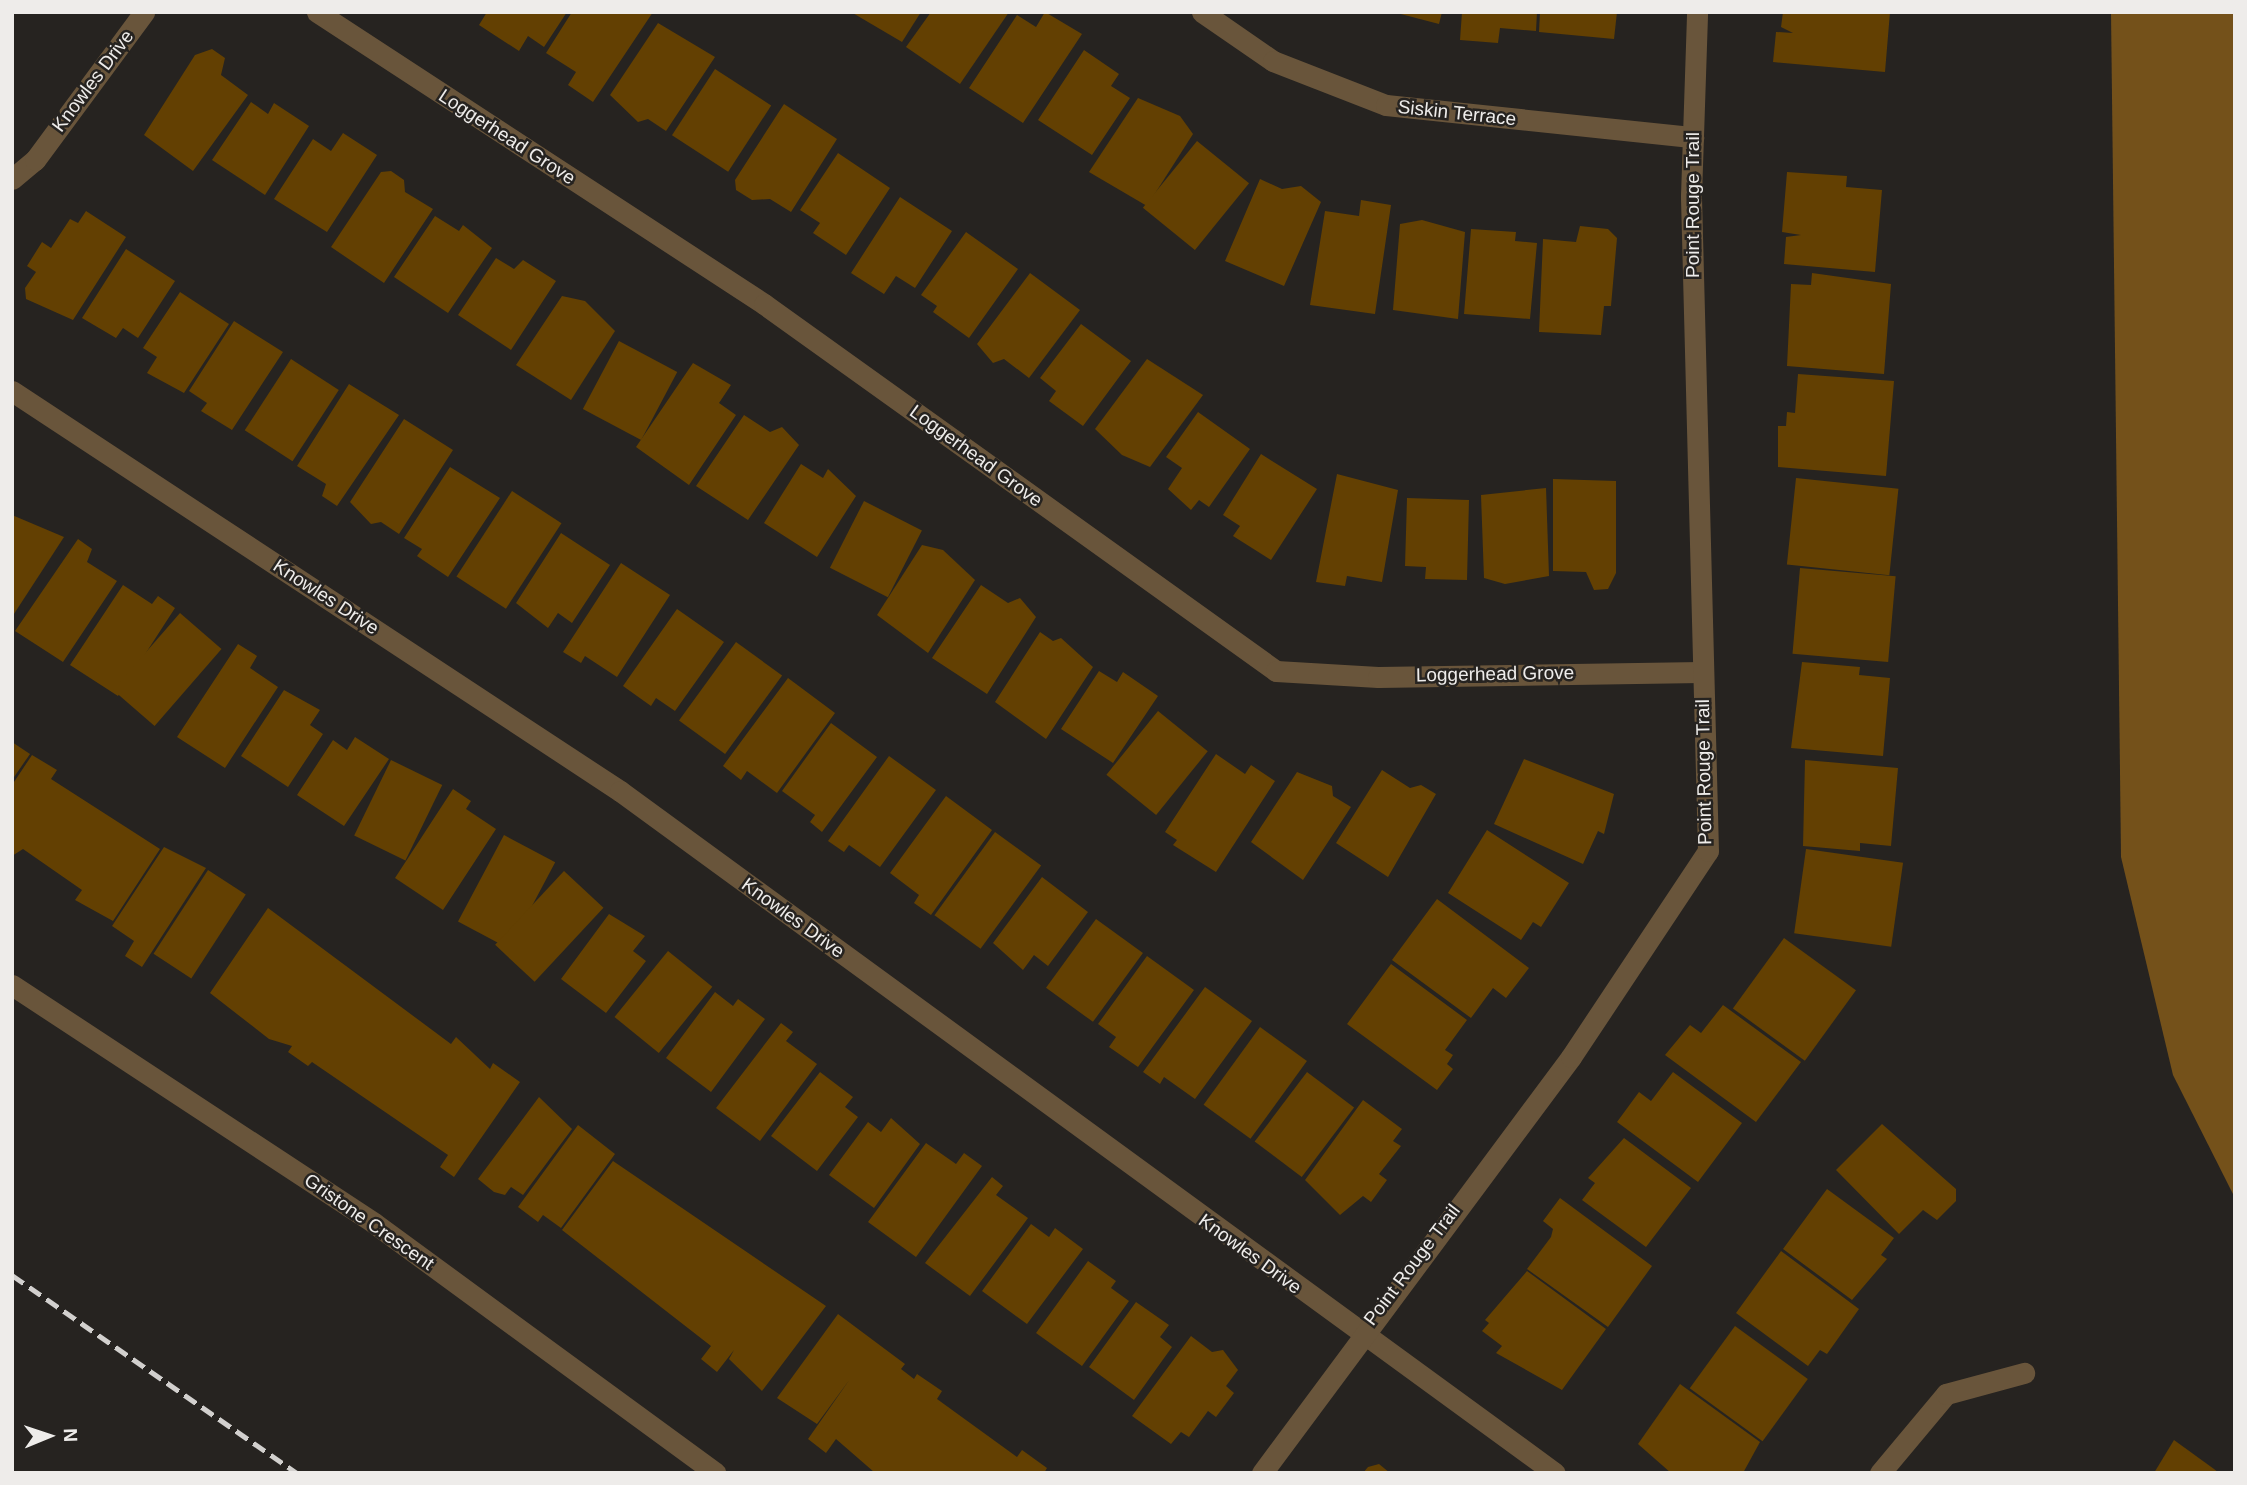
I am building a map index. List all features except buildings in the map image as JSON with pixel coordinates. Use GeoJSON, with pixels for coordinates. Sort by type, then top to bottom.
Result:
{"type":"FeatureCollection","features":[{"type":"Feature","properties":{"kind":"street","name":"Knowles Drive"},"geometry":{"type":"LineString","coordinates":[[12,179],[35,160],[144,12]]}},
{"type":"Feature","properties":{"kind":"street","name":"Loggerhead Grove"},"geometry":{"type":"LineString","coordinates":[[317,12],[764,304],[1276,671],[1378,677],[1701,672]]}},
{"type":"Feature","properties":{"kind":"street","name":"Siskin Terrace"},"geometry":{"type":"LineString","coordinates":[[1202,12],[1273,61],[1387,106],[1693,137]]}},
{"type":"Feature","properties":{"kind":"street","name":"Point Rouge Trail"},"geometry":{"type":"LineString","coordinates":[[1262,1473],[1360,1334],[1571,1057],[1708,851],[1701,672],[1693,137],[1697,12]]}},
{"type":"Feature","properties":{"kind":"street","name":"Knowles Drive"},"geometry":{"type":"LineString","coordinates":[[12,391],[620,791],[1360,1334],[1555,1473]]}},
{"type":"Feature","properties":{"kind":"street","name":"Gristone Crescent"},"geometry":{"type":"LineString","coordinates":[[12,985],[374,1223],[715,1473]]}},
{"type":"Feature","properties":{"kind":"street"},"geometry":{"type":"LineString","coordinates":[[1880,1473],[1946,1394],[2024,1373]]}},
{"type":"Feature","properties":{"kind":"shaded area"},"geometry":{"type":"Polygon","coordinates":[[[2111,12],[2235,12],[2235,1198],[2173,1075],[2121,857],[2111,12]]]}},
{"type":"Feature","properties":{"kind":"railway"},"geometry":{"type":"LineString","coordinates":[[12,1275],[297,1473]]}}]}
